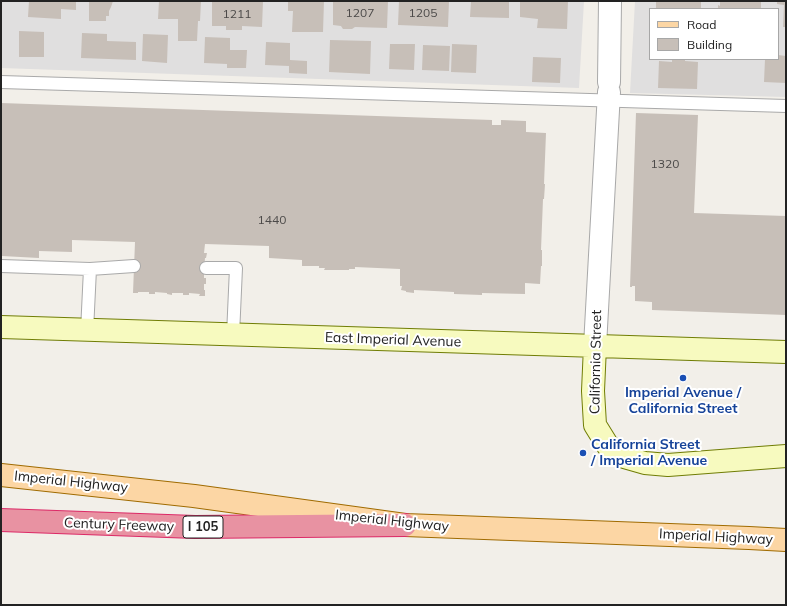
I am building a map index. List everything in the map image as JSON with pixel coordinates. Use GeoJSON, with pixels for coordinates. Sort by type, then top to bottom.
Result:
{"type":"FeatureCollection","features":[{"type":"Feature","properties":{"kind":"highway","name":"Century Freeway"},"geometry":{"type":"LineString","coordinates":[[1,520],[195,528],[405,525]]}},
{"type":"Feature","properties":{"kind":"main road","name":"Imperial Highway"},"geometry":{"type":"LineString","coordinates":[[1,475],[194,496],[405,525],[786,540]]}},
{"type":"Feature","properties":{"kind":"street","name":"California Street"},"geometry":{"type":"LineString","coordinates":[[610,1],[609,91],[593,391],[595,424],[608,446],[624,458],[645,463],[668,465],[786,456]]}},
{"type":"Feature","properties":{"kind":"street","name":"East Imperial Avenue"},"geometry":{"type":"LineString","coordinates":[[1,328],[786,352]]}},
{"type":"Feature","properties":{"kind":"lane"},"geometry":{"type":"LineString","coordinates":[[1,82],[609,91],[786,106]]}},
{"type":"Feature","properties":{"kind":"lane"},"geometry":{"type":"LineString","coordinates":[[1,266],[90,269],[134,266]]}},
{"type":"Feature","properties":{"kind":"lane"},"geometry":{"type":"LineString","coordinates":[[206,268],[236,268],[233,335]]}},
{"type":"Feature","properties":{"kind":"lane"},"geometry":{"type":"LineString","coordinates":[[87,331],[90,269]]}},
{"type":"Feature","properties":{"kind":"shaded area"},"geometry":{"type":"Polygon","coordinates":[[[1,1],[584,1],[579,88],[1,68],[1,1]]]}},
{"type":"Feature","properties":{"kind":"shaded area"},"geometry":{"type":"Polygon","coordinates":[[[635,1],[786,1],[786,97],[630,93],[635,1]]]}},
{"type":"Feature","properties":{"kind":"building"},"geometry":{"type":"Polygon","coordinates":[[[29,1],[76,1],[76,10],[61,9],[61,19],[28,17],[29,1]]]}},
{"type":"Feature","properties":{"kind":"building"},"geometry":{"type":"Polygon","coordinates":[[[89,1],[113,1],[109,11],[109,16],[106,16],[106,21],[89,21],[89,1]]]}},
{"type":"Feature","properties":{"kind":"building"},"geometry":{"type":"Polygon","coordinates":[[[159,1],[201,1],[197,41],[178,41],[178,19],[158,19],[159,1]]]}},
{"type":"Feature","properties":{"kind":"building"},"geometry":{"type":"Polygon","coordinates":[[[212,1],[263,1],[262,27],[242,26],[242,30],[226,30],[226,26],[212,26],[212,1]]]}},
{"type":"Feature","properties":{"kind":"building"},"geometry":{"type":"Polygon","coordinates":[[[288,1],[324,1],[323,32],[292,32],[293,11],[288,11],[288,1]]]}},
{"type":"Feature","properties":{"kind":"building"},"geometry":{"type":"Polygon","coordinates":[[[333,1],[388,1],[387,28],[355,27],[352,29],[343,29],[341,26],[333,25],[333,1]]]}},
{"type":"Feature","properties":{"kind":"building"},"geometry":{"type":"Polygon","coordinates":[[[399,1],[449,1],[448,27],[398,25],[399,1]]]}},
{"type":"Feature","properties":{"kind":"building"},"geometry":{"type":"Polygon","coordinates":[[[471,1],[509,1],[509,18],[470,17],[471,1]]]}},
{"type":"Feature","properties":{"kind":"building"},"geometry":{"type":"Polygon","coordinates":[[[520,1],[568,1],[567,29],[537,28],[538,19],[520,17],[520,1]]]}},
{"type":"Feature","properties":{"kind":"building"},"geometry":{"type":"Polygon","coordinates":[[[656,1],[701,1],[701,8],[656,8],[656,1]]]}},
{"type":"Feature","properties":{"kind":"building"},"geometry":{"type":"Polygon","coordinates":[[[720,1],[761,1],[761,8],[718,8],[718,5],[720,6],[720,1]]]}},
{"type":"Feature","properties":{"kind":"building"},"geometry":{"type":"Polygon","coordinates":[[[777,1],[786,1],[786,27],[783,27],[784,5],[777,4],[777,1]]]}},
{"type":"Feature","properties":{"kind":"building"},"geometry":{"type":"Polygon","coordinates":[[[19,31],[44,32],[44,57],[19,57],[19,31]]]}},
{"type":"Feature","properties":{"kind":"building"},"geometry":{"type":"Polygon","coordinates":[[[82,33],[107,34],[107,41],[136,42],[136,60],[81,58],[82,33]]]}},
{"type":"Feature","properties":{"kind":"building"},"geometry":{"type":"Polygon","coordinates":[[[143,34],[168,35],[167,63],[142,61],[143,34]]]}},
{"type":"Feature","properties":{"kind":"building"},"geometry":{"type":"Polygon","coordinates":[[[205,37],[230,38],[230,50],[247,50],[246,68],[227,68],[227,64],[204,63],[205,37]]]}},
{"type":"Feature","properties":{"kind":"building"},"geometry":{"type":"Polygon","coordinates":[[[330,40],[371,41],[370,74],[329,72],[330,40]]]}},
{"type":"Feature","properties":{"kind":"building"},"geometry":{"type":"Polygon","coordinates":[[[266,42],[290,43],[290,60],[307,61],[307,74],[289,73],[289,66],[265,65],[266,42]]]}},
{"type":"Feature","properties":{"kind":"building"},"geometry":{"type":"Polygon","coordinates":[[[390,44],[415,44],[414,70],[389,69],[390,44]]]}},
{"type":"Feature","properties":{"kind":"building"},"geometry":{"type":"Polygon","coordinates":[[[452,44],[477,45],[476,73],[451,72],[452,44]]]}},
{"type":"Feature","properties":{"kind":"building"},"geometry":{"type":"Polygon","coordinates":[[[423,45],[450,46],[449,71],[422,70],[423,45]]]}},
{"type":"Feature","properties":{"kind":"building"},"geometry":{"type":"Polygon","coordinates":[[[779,55],[786,56],[786,83],[764,82],[765,60],[779,60],[779,55]]]}},
{"type":"Feature","properties":{"kind":"building"},"geometry":{"type":"Polygon","coordinates":[[[533,57],[561,58],[560,83],[532,82],[533,57]]]}},
{"type":"Feature","properties":{"kind":"building"},"geometry":{"type":"Polygon","coordinates":[[[672,60],[685,60],[698,62],[697,89],[658,88],[659,61],[672,62],[672,60]]]}},
{"type":"Feature","properties":{"kind":"building"},"geometry":{"type":"Polygon","coordinates":[[[1,103],[492,120],[492,125],[501,125],[501,120],[526,121],[526,132],[546,133],[541,250],[542,266],[540,284],[525,283],[525,294],[454,294],[454,292],[414,290],[414,293],[401,290],[400,269],[355,267],[355,269],[349,270],[324,270],[325,268],[319,268],[319,266],[302,266],[302,260],[269,258],[269,246],[205,244],[204,253],[207,253],[204,271],[204,278],[206,278],[206,284],[204,284],[205,296],[189,293],[189,295],[183,295],[183,293],[172,293],[172,295],[155,292],[155,294],[149,294],[149,292],[133,293],[135,242],[72,240],[72,252],[39,251],[39,258],[2,256],[1,258],[1,103]]]}},
{"type":"Feature","properties":{"kind":"building"},"geometry":{"type":"Polygon","coordinates":[[[636,113],[698,115],[694,213],[786,216],[786,315],[652,310],[652,302],[635,301],[635,286],[630,287],[636,113]]]}},
{"type":"Feature","properties":{"kind":"place","name":"Imperial Avenue / California Street"},"geometry":{"type":"Point","coordinates":[683,378]}},
{"type":"Feature","properties":{"kind":"place","name":"California Street / Imperial Avenue"},"geometry":{"type":"Point","coordinates":[583,453]}}]}
